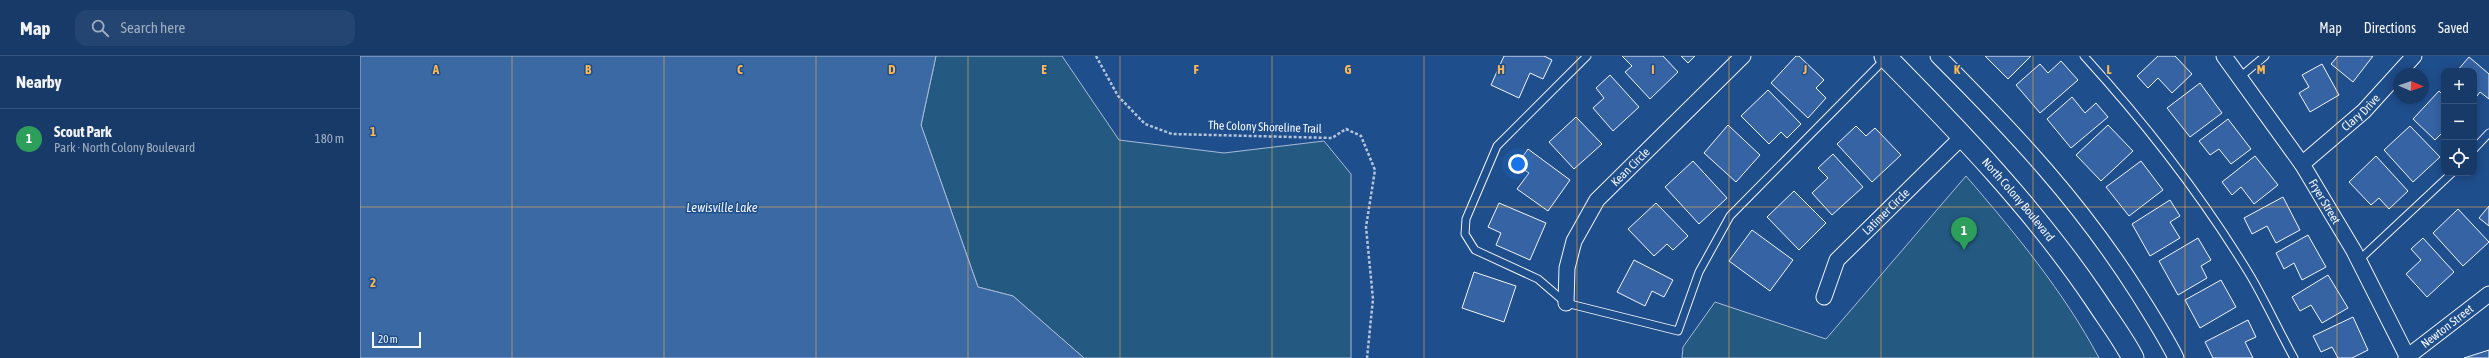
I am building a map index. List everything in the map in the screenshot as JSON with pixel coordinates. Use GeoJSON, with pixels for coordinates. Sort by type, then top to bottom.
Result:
{"type":"FeatureCollection","features":[{"type":"Feature","properties":{"kind":"main road","name":"North Colony Boulevard"},"geometry":{"type":"LineString","coordinates":[[1886,57],[1963,136],[2039,224],[2071,264],[2133,358]]}},
{"type":"Feature","properties":{"kind":"street","name":"Kean Circle"},"geometry":{"type":"LineString","coordinates":[[1566,303],[1567,268],[1574,241],[1597,200],[1742,56]]}},
{"type":"Feature","properties":{"kind":"street"},"geometry":{"type":"LineString","coordinates":[[1938,56],[2002,120],[2070,197],[2117,260],[2168,340],[2176,358]]}},
{"type":"Feature","properties":{"kind":"street","name":"Fryer Street"},"geometry":{"type":"LineString","coordinates":[[2224,56],[2302,164],[2359,260],[2407,358]]}},
{"type":"Feature","properties":{"kind":"street","name":"Clary Drive"},"geometry":{"type":"LineString","coordinates":[[2302,164],[2364,110],[2414,56]]}},
{"type":"Feature","properties":{"kind":"street","name":"Latimer Circle"},"geometry":{"type":"LineString","coordinates":[[1824,297],[1838,260],[1963,136]]}},
{"type":"Feature","properties":{"kind":"street","name":"Newton Street"},"geometry":{"type":"LineString","coordinates":[[2407,358],[2489,294]]}},
{"type":"Feature","properties":{"kind":"lane"},"geometry":{"type":"LineString","coordinates":[[1587,56],[1497,146],[1466,220],[1465,234],[1475,250],[1538,279],[1566,303],[1678,331],[1699,272],[1730,216],[1886,57]]}},
{"type":"Feature","properties":{"kind":"lane"},"geometry":{"type":"LineString","coordinates":[[2084,56],[2152,134],[2182,174],[2250,277],[2294,358]]}},
{"type":"Feature","properties":{"kind":"lane"},"geometry":{"type":"LineString","coordinates":[[2240,77],[2265,56]]}},
{"type":"Feature","properties":{"kind":"lane"},"geometry":{"type":"LineString","coordinates":[[2477,146],[2489,133]]}},
{"type":"Feature","properties":{"kind":"lane"},"geometry":{"type":"LineString","coordinates":[[2359,260],[2449,176]]}},
{"type":"Feature","properties":{"kind":"path","name":"The Colony Shoreline Trail"},"geometry":{"type":"LineString","coordinates":[[1096,56],[1118,96],[1145,124],[1172,134],[1332,138],[1346,130],[1361,136],[1375,170],[1366,227],[1372,299],[1367,358]]}},
{"type":"Feature","properties":{"kind":"shaded area"},"geometry":{"type":"Polygon","coordinates":[[[936,56],[1062,56],[1119,140],[1224,153],[1324,141],[1351,174],[1351,358],[1084,358],[1013,296],[978,287],[921,125],[936,56]]]}},
{"type":"Feature","properties":{"kind":"shaded area"},"geometry":{"type":"Polygon","coordinates":[[[1966,176],[2003,219],[2038,264],[2070,310],[2099,358],[1682,358],[1683,347],[1715,302],[1826,339],[1966,176]]]}},
{"type":"Feature","properties":{"kind":"water","name":"Lewisville Lake"},"geometry":{"type":"Polygon","coordinates":[[[360,56],[936,56],[921,125],[978,287],[1013,296],[1084,358],[360,358],[360,56]]]}},
{"type":"Feature","properties":{"kind":"building"},"geometry":{"type":"Polygon","coordinates":[[[1504,56],[1544,56],[1552,60],[1543,79],[1530,73],[1519,98],[1491,85],[1504,56]]]}},
{"type":"Feature","properties":{"kind":"building"},"geometry":{"type":"Polygon","coordinates":[[[1622,56],[1663,56],[1678,72],[1650,99],[1625,72],[1632,66],[1622,56]]]}},
{"type":"Feature","properties":{"kind":"building"},"geometry":{"type":"Polygon","coordinates":[[[1681,56],[1695,56],[1688,63],[1681,56]]]}},
{"type":"Feature","properties":{"kind":"building"},"geometry":{"type":"Polygon","coordinates":[[[1796,56],[1799,56],[1824,80],[1816,88],[1826,98],[1808,118],[1771,83],[1796,56]]]}},
{"type":"Feature","properties":{"kind":"building"},"geometry":{"type":"Polygon","coordinates":[[[1985,56],[2031,56],[2008,79],[1985,56]]]}},
{"type":"Feature","properties":{"kind":"building"},"geometry":{"type":"Polygon","coordinates":[[[2158,56],[2175,56],[2192,74],[2172,93],[2158,78],[2148,88],[2137,76],[2158,56]]]}},
{"type":"Feature","properties":{"kind":"building"},"geometry":{"type":"Polygon","coordinates":[[[2338,56],[2373,56],[2353,82],[2331,64],[2338,56]]]}},
{"type":"Feature","properties":{"kind":"building"},"geometry":{"type":"Polygon","coordinates":[[[2469,57],[2489,74],[2489,99],[2480,92],[2477,96],[2477,68],[2460,68],[2469,57]]]}},
{"type":"Feature","properties":{"kind":"building"},"geometry":{"type":"Polygon","coordinates":[[[2061,61],[2078,80],[2040,113],[2016,85],[2040,64],[2048,73],[2061,61]]]}},
{"type":"Feature","properties":{"kind":"building"},"geometry":{"type":"Polygon","coordinates":[[[2322,64],[2339,95],[2310,112],[2299,93],[2309,87],[2302,75],[2322,64]]]}},
{"type":"Feature","properties":{"kind":"building"},"geometry":{"type":"Polygon","coordinates":[[[1610,75],[1639,107],[1613,131],[1593,108],[1604,98],[1596,88],[1610,75]]]}},
{"type":"Feature","properties":{"kind":"building"},"geometry":{"type":"Polygon","coordinates":[[[2200,83],[2222,113],[2190,137],[2167,108],[2200,83]]]}},
{"type":"Feature","properties":{"kind":"building"},"geometry":{"type":"Polygon","coordinates":[[[1768,90],[1801,124],[1787,138],[1781,132],[1769,144],[1741,116],[1768,90]]]}},
{"type":"Feature","properties":{"kind":"building"},"geometry":{"type":"Polygon","coordinates":[[[2439,91],[2441,93],[2441,134],[2435,140],[2413,119],[2427,104],[2429,104],[2429,102],[2439,91]]]}},
{"type":"Feature","properties":{"kind":"building"},"geometry":{"type":"Polygon","coordinates":[[[2072,97],[2085,113],[2096,103],[2108,117],[2071,148],[2047,119],[2072,97]]]}},
{"type":"Feature","properties":{"kind":"building"},"geometry":{"type":"Polygon","coordinates":[[[1576,117],[1602,144],[1574,169],[1549,142],[1576,117]]]}},
{"type":"Feature","properties":{"kind":"building"},"geometry":{"type":"Polygon","coordinates":[[[2228,119],[2251,149],[2231,164],[2219,149],[2210,155],[2199,141],[2228,119]]]}},
{"type":"Feature","properties":{"kind":"building"},"geometry":{"type":"Polygon","coordinates":[[[1728,125],[1760,155],[1736,182],[1704,153],[1728,125]]]}},
{"type":"Feature","properties":{"kind":"building"},"geometry":{"type":"Polygon","coordinates":[[[2108,125],[2133,151],[2101,181],[2076,155],[2108,125]]]}},
{"type":"Feature","properties":{"kind":"building"},"geometry":{"type":"Polygon","coordinates":[[[1856,126],[1866,136],[1875,128],[1901,155],[1872,182],[1837,144],[1856,126]]]}},
{"type":"Feature","properties":{"kind":"building"},"geometry":{"type":"Polygon","coordinates":[[[2410,126],[2440,157],[2413,182],[2384,150],[2410,126]]]}},
{"type":"Feature","properties":{"kind":"building"},"geometry":{"type":"Polygon","coordinates":[[[1528,149],[1570,180],[1548,211],[1517,189],[1529,173],[1517,165],[1528,149]]]}},
{"type":"Feature","properties":{"kind":"building"},"geometry":{"type":"Polygon","coordinates":[[[1833,154],[1863,187],[1832,215],[1812,193],[1828,178],[1818,168],[1833,154]]]}},
{"type":"Feature","properties":{"kind":"building"},"geometry":{"type":"Polygon","coordinates":[[[2255,156],[2278,185],[2254,204],[2241,187],[2232,195],[2222,182],[2255,156]]]}},
{"type":"Feature","properties":{"kind":"building"},"geometry":{"type":"Polygon","coordinates":[[[2376,156],[2408,191],[2389,209],[2379,198],[2371,205],[2349,182],[2376,156]]]}},
{"type":"Feature","properties":{"kind":"building"},"geometry":{"type":"Polygon","coordinates":[[[1693,161],[1727,198],[1699,224],[1665,187],[1693,161]]]}},
{"type":"Feature","properties":{"kind":"building"},"geometry":{"type":"Polygon","coordinates":[[[2141,161],[2163,190],[2129,216],[2106,187],[2141,161]]]}},
{"type":"Feature","properties":{"kind":"building"},"geometry":{"type":"Polygon","coordinates":[[[1794,191],[1826,223],[1799,250],[1767,217],[1794,191]]]}},
{"type":"Feature","properties":{"kind":"building"},"geometry":{"type":"Polygon","coordinates":[[[2283,197],[2300,230],[2276,243],[2267,226],[2252,234],[2244,218],[2283,197]]]}},
{"type":"Feature","properties":{"kind":"building"},"geometry":{"type":"Polygon","coordinates":[[[2170,200],[2180,216],[2170,222],[2180,238],[2150,256],[2132,224],[2170,200]]]}},
{"type":"Feature","properties":{"kind":"building"},"geometry":{"type":"Polygon","coordinates":[[[1499,203],[1546,223],[1530,260],[1496,245],[1501,233],[1488,227],[1499,203]]]}},
{"type":"Feature","properties":{"kind":"building"},"geometry":{"type":"Polygon","coordinates":[[[1656,203],[1688,236],[1673,250],[1667,244],[1654,256],[1628,229],[1656,203]]]}},
{"type":"Feature","properties":{"kind":"building"},"geometry":{"type":"Polygon","coordinates":[[[2489,206],[2489,226],[2479,218],[2489,206]]]}},
{"type":"Feature","properties":{"kind":"building"},"geometry":{"type":"Polygon","coordinates":[[[2458,209],[2489,242],[2463,266],[2433,233],[2458,209]]]}},
{"type":"Feature","properties":{"kind":"building"},"geometry":{"type":"Polygon","coordinates":[[[1752,230],[1793,260],[1770,291],[1729,261],[1752,230]]]}},
{"type":"Feature","properties":{"kind":"building"},"geometry":{"type":"Polygon","coordinates":[[[2308,235],[2326,267],[2302,280],[2294,263],[2284,269],[2276,253],[2308,235]]]}},
{"type":"Feature","properties":{"kind":"building"},"geometry":{"type":"Polygon","coordinates":[[[2198,238],[2211,260],[2201,266],[2207,278],[2178,295],[2159,261],[2198,238]]]}},
{"type":"Feature","properties":{"kind":"building"},"geometry":{"type":"Polygon","coordinates":[[[2423,238],[2454,272],[2427,297],[2406,274],[2421,260],[2411,249],[2423,238]]]}},
{"type":"Feature","properties":{"kind":"building"},"geometry":{"type":"Polygon","coordinates":[[[1634,260],[1673,280],[1664,297],[1652,291],[1645,306],[1617,292],[1634,260]]]}},
{"type":"Feature","properties":{"kind":"building"},"geometry":{"type":"Polygon","coordinates":[[[1474,272],[1516,286],[1504,322],[1462,308],[1474,272]]]}},
{"type":"Feature","properties":{"kind":"building"},"geometry":{"type":"Polygon","coordinates":[[[2328,275],[2348,308],[2322,323],[2311,305],[2300,311],[2292,297],[2328,275]]]}},
{"type":"Feature","properties":{"kind":"building"},"geometry":{"type":"Polygon","coordinates":[[[2221,280],[2236,307],[2200,328],[2185,300],[2221,280]]]}},
{"type":"Feature","properties":{"kind":"building"},"geometry":{"type":"Polygon","coordinates":[[[2353,317],[2368,350],[2352,358],[2338,358],[2332,347],[2321,352],[2313,336],[2353,317]]]}},
{"type":"Feature","properties":{"kind":"building"},"geometry":{"type":"Polygon","coordinates":[[[2248,320],[2256,337],[2245,342],[2253,358],[2213,358],[2205,342],[2248,320]]]}},
{"type":"Feature","properties":{"kind":"building"},"geometry":{"type":"Polygon","coordinates":[[[2489,350],[2489,358],[2464,358],[2489,350]]]}},
{"type":"Feature","properties":{"kind":"place","name":"Scout Park"},"geometry":{"type":"Point","coordinates":[1964,250]}}]}
